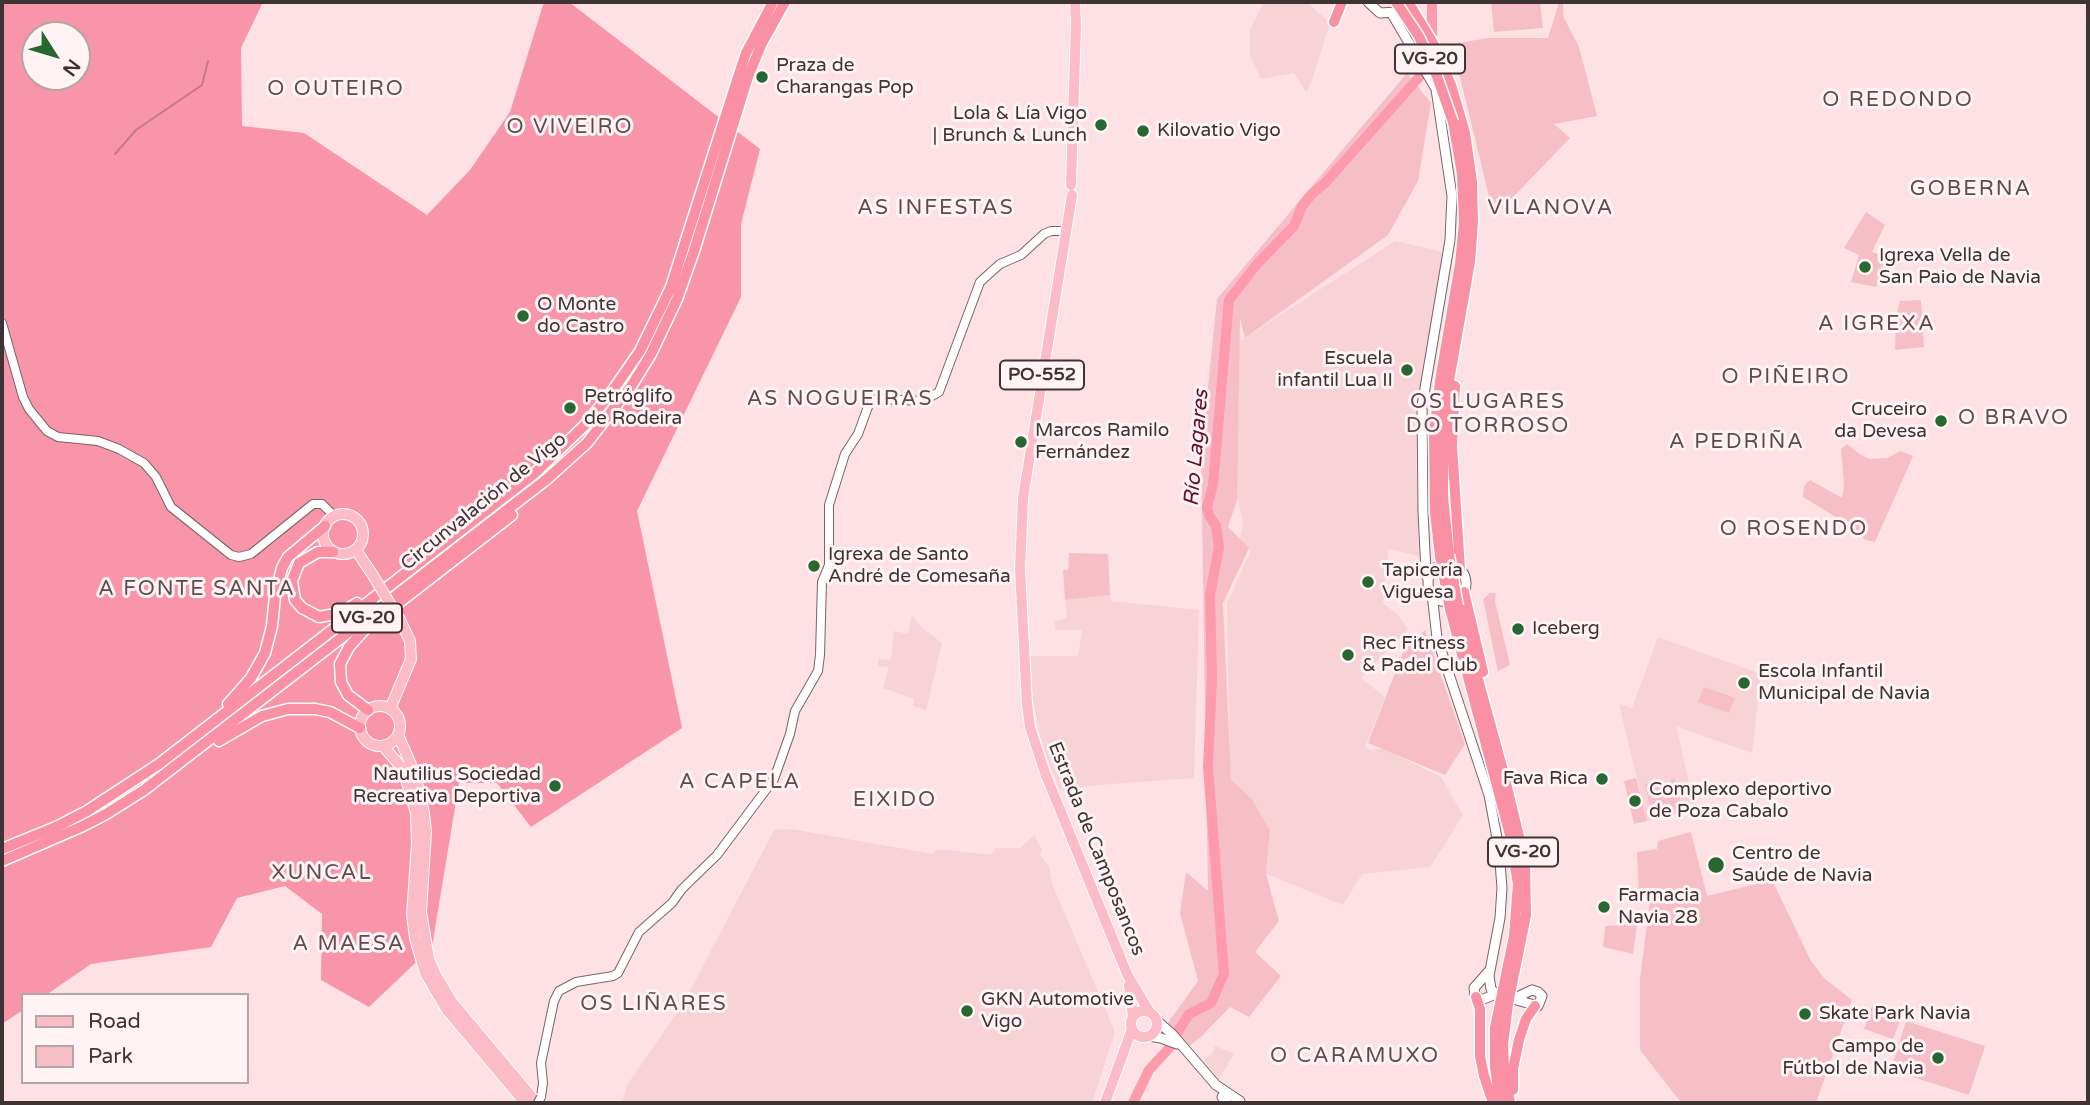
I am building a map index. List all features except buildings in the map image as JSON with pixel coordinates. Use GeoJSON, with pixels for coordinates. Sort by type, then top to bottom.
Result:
{"type":"FeatureCollection","features":[{"type":"Feature","properties":{"kind":"highway","name":"Circunvalación de Vigo"},"geometry":{"type":"LineString","coordinates":[[2,860],[83,826],[144,790],[547,479],[587,443],[651,354],[677,299],[694,251],[746,53],[773,2]]}},
{"type":"Feature","properties":{"kind":"highway","name":"Circunvalación de Vigo"},"geometry":{"type":"LineString","coordinates":[[2,849],[56,827],[134,782],[535,473],[584,426],[640,351],[671,287],[726,131],[756,57],[785,2]]}},
{"type":"Feature","properties":{"kind":"highway"},"geometry":{"type":"LineString","coordinates":[[1334,22],[1342,2]]}},
{"type":"Feature","properties":{"kind":"highway","name":"VG-20"},"geometry":{"type":"LineString","coordinates":[[1396,2],[1418,35],[1457,121],[1464,223],[1434,433],[1433,487],[1443,559],[1510,835],[1518,884],[1514,936],[1497,1013],[1495,1036],[1495,1067],[1500,1103]]}},
{"type":"Feature","properties":{"kind":"highway","name":"VG-20"},"geometry":{"type":"LineString","coordinates":[[1406,2],[1441,59],[1472,181],[1474,220],[1464,304],[1449,381],[1443,433],[1443,559]]}},
{"type":"Feature","properties":{"kind":"highway"},"geometry":{"type":"LineString","coordinates":[[1460,569],[1452,446],[1455,377],[1465,314],[1464,304]]}},
{"type":"Feature","properties":{"kind":"highway"},"geometry":{"type":"LineString","coordinates":[[368,710],[348,695],[341,682],[342,659],[354,640],[536,495],[576,458],[587,443]]}},
{"type":"Feature","properties":{"kind":"highway"},"geometry":{"type":"LineString","coordinates":[[215,721],[251,678],[265,653],[272,626],[278,579],[288,557],[325,526]]}},
{"type":"Feature","properties":{"kind":"highway"},"geometry":{"type":"LineString","coordinates":[[333,552],[311,554],[299,562],[293,574],[292,589],[295,600],[314,615],[325,617],[341,613],[415,560],[432,553]]}},
{"type":"Feature","properties":{"kind":"highway"},"geometry":{"type":"LineString","coordinates":[[1464,592],[1502,754],[1502,767]]}},
{"type":"Feature","properties":{"kind":"highway","name":"VG-20"},"geometry":{"type":"LineString","coordinates":[[1454,608],[1520,836],[1527,891],[1524,929],[1508,1004],[1503,1045],[1504,1068],[1512,1103]]}},
{"type":"Feature","properties":{"kind":"highway"},"geometry":{"type":"LineString","coordinates":[[144,790],[156,786],[247,723],[269,713],[288,709],[315,709],[337,715],[360,728]]}},
{"type":"Feature","properties":{"kind":"highway"},"geometry":{"type":"LineString","coordinates":[[1476,997],[1480,1009],[1480,1056],[1493,1103]]}},
{"type":"Feature","properties":{"kind":"highway"},"geometry":{"type":"LineString","coordinates":[[1512,1103],[1515,1056],[1526,1019],[1535,1006]]}},
{"type":"Feature","properties":{"kind":"main road","name":"Estrada de Camposancos"},"geometry":{"type":"LineString","coordinates":[[1075,2],[1072,190],[1023,498],[1020,570],[1026,692],[1030,727],[1045,773],[1127,974],[1149,1012]]}},
{"type":"Feature","properties":{"kind":"main road"},"geometry":{"type":"LineString","coordinates":[[1368,2],[1380,13],[1392,14],[1400,10],[1406,2]]}},
{"type":"Feature","properties":{"kind":"main road"},"geometry":{"type":"LineString","coordinates":[[1392,14],[1435,85],[1451,186],[1452,217],[1422,406],[1425,552],[1437,638],[1489,795],[1499,849],[1502,888],[1500,918],[1489,971],[1490,991],[1483,1000],[1476,997],[1474,988],[1489,971]]}},
{"type":"Feature","properties":{"kind":"main road"},"geometry":{"type":"LineString","coordinates":[[348,515],[360,525],[362,540],[356,550],[342,554],[333,552],[325,543],[325,526],[334,516],[348,515]]}},
{"type":"Feature","properties":{"kind":"main road"},"geometry":{"type":"LineString","coordinates":[[356,550],[400,620],[410,641],[411,659],[390,709]]}},
{"type":"Feature","properties":{"kind":"main road"},"geometry":{"type":"LineString","coordinates":[[1425,552],[1460,569],[1466,579],[1464,592],[1454,601],[1440,600],[1432,594]]}},
{"type":"Feature","properties":{"kind":"main road"},"geometry":{"type":"LineString","coordinates":[[1428,580],[1443,559]]}},
{"type":"Feature","properties":{"kind":"main road"},"geometry":{"type":"LineString","coordinates":[[1434,615],[1440,600]]}},
{"type":"Feature","properties":{"kind":"main road"},"geometry":{"type":"LineString","coordinates":[[398,735],[383,746],[369,743],[363,737],[361,721],[368,710],[379,706],[390,709],[399,720],[398,735],[415,774],[426,832],[421,912],[429,959],[453,1003],[534,1100]]}},
{"type":"Feature","properties":{"kind":"main road"},"geometry":{"type":"LineString","coordinates":[[383,746],[403,769],[416,813],[417,843],[412,915],[415,938],[425,973],[446,1009],[534,1100]]}},
{"type":"Feature","properties":{"kind":"main road","name":"Estrada de Camposancos"},"geometry":{"type":"LineString","coordinates":[[1127,974],[1133,1016]]}},
{"type":"Feature","properties":{"kind":"main road"},"geometry":{"type":"LineString","coordinates":[[1480,983],[1490,991]]}},
{"type":"Feature","properties":{"kind":"main road"},"geometry":{"type":"LineString","coordinates":[[1107,1103],[1132,1029],[1133,1016],[1140,1011],[1149,1012],[1182,1046],[1216,1085],[1225,1101]]}},
{"type":"Feature","properties":{"kind":"main road"},"geometry":{"type":"LineString","coordinates":[[1107,1103],[1125,1054],[1155,1030],[1157,1021]]}},
{"type":"Feature","properties":{"kind":"main road"},"geometry":{"type":"LineString","coordinates":[[1132,1029],[1145,1037],[1171,1037]]}},
{"type":"Feature","properties":{"kind":"main road"},"geometry":{"type":"LineString","coordinates":[[1216,1085],[1239,1102],[1247,1100],[1251,1103]]}},
{"type":"Feature","properties":{"kind":"street"},"geometry":{"type":"LineString","coordinates":[[534,1100],[543,1083],[541,1059],[559,991],[576,982],[618,973],[639,932],[672,904],[682,889],[712,861],[774,779],[796,711],[818,671],[822,582],[829,565],[829,505],[845,454],[858,434],[869,404],[872,400],[880,399],[923,401],[939,392],[980,282],[1000,264],[1021,255],[1044,234],[1066,231]]}},
{"type":"Feature","properties":{"kind":"street"},"geometry":{"type":"LineString","coordinates":[[2,323],[23,397],[47,431],[58,437],[98,440],[144,463],[156,477],[170,507],[232,555],[239,557],[251,554],[313,504],[322,504],[334,516]]}},
{"type":"Feature","properties":{"kind":"shaded area"},"geometry":{"type":"Polygon","coordinates":[[[2,2],[263,2],[241,48],[242,126],[304,133],[427,215],[470,170],[510,112],[544,2],[569,2],[760,149],[741,224],[741,297],[637,511],[682,728],[531,827],[497,783],[459,783],[432,947],[369,1007],[321,980],[322,914],[285,886],[237,898],[211,947],[91,964],[49,993],[21,993],[21,1011],[2,1024],[2,2]]]}},
{"type":"Feature","properties":{"kind":"shaded area"},"geometry":{"type":"Polygon","coordinates":[[[1264,2],[1307,2],[1330,23],[1306,92],[1294,73],[1261,79],[1250,56],[1250,30],[1264,2]]]}},
{"type":"Feature","properties":{"kind":"shaded area"},"geometry":{"type":"Polygon","coordinates":[[[1395,241],[1443,252],[1419,399],[1416,452],[1419,556],[1389,549],[1383,603],[1398,615],[1408,629],[1361,678],[1385,697],[1365,747],[1370,750],[1384,749],[1441,777],[1463,815],[1430,867],[1362,874],[1343,905],[1266,874],[1270,830],[1252,799],[1230,780],[1227,603],[1251,551],[1240,540],[1243,522],[1235,489],[1232,388],[1239,342],[1395,241]]]}},
{"type":"Feature","properties":{"kind":"shaded area"},"geometry":{"type":"Polygon","coordinates":[[[1110,595],[1111,601],[1199,610],[1194,778],[1084,786],[1081,794],[1060,789],[1040,734],[1032,693],[1030,656],[1078,656],[1082,630],[1055,630],[1055,621],[1067,618],[1065,600],[1110,595]]]}},
{"type":"Feature","properties":{"kind":"shaded area"},"geometry":{"type":"Polygon","coordinates":[[[912,615],[920,626],[942,643],[926,710],[913,706],[914,699],[883,688],[889,667],[878,666],[878,659],[891,660],[894,631],[908,634],[912,615]]]}},
{"type":"Feature","properties":{"kind":"shaded area"},"geometry":{"type":"Polygon","coordinates":[[[1658,637],[1761,674],[1752,753],[1676,725],[1695,809],[1647,821],[1619,704],[1632,708],[1658,637]]]}},
{"type":"Feature","properties":{"kind":"shaded area"},"geometry":{"type":"Polygon","coordinates":[[[791,829],[933,854],[938,849],[991,855],[996,848],[1020,848],[1034,835],[1115,1032],[1092,1103],[622,1103],[627,1085],[683,1004],[774,830],[791,829]]]}},
{"type":"Feature","properties":{"kind":"shaded area"},"geometry":{"type":"Polygon","coordinates":[[[1215,1046],[1234,1054],[1219,1079],[1204,1060],[1213,1052],[1215,1046]]]}},
{"type":"Feature","properties":{"kind":"green space"},"geometry":{"type":"Polygon","coordinates":[[[1491,2],[1540,2],[1543,28],[1494,32],[1491,2]]]}},
{"type":"Feature","properties":{"kind":"green space"},"geometry":{"type":"Polygon","coordinates":[[[1559,2],[1563,2],[1564,18],[1579,47],[1597,116],[1554,124],[1570,138],[1494,217],[1452,44],[1488,38],[1548,38],[1559,2]]]}},
{"type":"Feature","properties":{"kind":"green space"},"geometry":{"type":"Polygon","coordinates":[[[1407,73],[1431,103],[1418,181],[1388,235],[1245,338],[1240,318],[1237,500],[1228,527],[1249,548],[1223,603],[1231,780],[1252,799],[1270,830],[1266,874],[1279,921],[1255,952],[1281,976],[1249,1017],[1230,1007],[1201,1037],[1185,1049],[1167,1024],[1198,981],[1180,913],[1186,872],[1208,891],[1201,454],[1217,299],[1407,73]]]}},
{"type":"Feature","properties":{"kind":"green space"},"geometry":{"type":"Polygon","coordinates":[[[1866,212],[1885,225],[1872,252],[1880,255],[1885,263],[1876,287],[1851,282],[1859,255],[1844,248],[1866,212]]]}},
{"type":"Feature","properties":{"kind":"green space"},"geometry":{"type":"Polygon","coordinates":[[[1919,300],[1924,347],[1895,350],[1896,315],[1900,301],[1919,300]]]}},
{"type":"Feature","properties":{"kind":"green space"},"geometry":{"type":"Polygon","coordinates":[[[1847,444],[1870,459],[1887,458],[1900,451],[1913,456],[1875,542],[1866,540],[1803,497],[1804,486],[1810,480],[1842,498],[1844,485],[1841,449],[1847,444]]]}},
{"type":"Feature","properties":{"kind":"green space"},"geometry":{"type":"Polygon","coordinates":[[[1069,553],[1108,554],[1110,595],[1065,600],[1063,570],[1068,570],[1069,553]]]}},
{"type":"Feature","properties":{"kind":"green space"},"geometry":{"type":"Polygon","coordinates":[[[1490,593],[1496,593],[1495,601],[1510,665],[1498,671],[1483,599],[1490,593]]]}},
{"type":"Feature","properties":{"kind":"green space"},"geometry":{"type":"Polygon","coordinates":[[[1425,630],[1465,744],[1445,775],[1368,743],[1403,652],[1425,630]]]}},
{"type":"Feature","properties":{"kind":"green space"},"geometry":{"type":"Polygon","coordinates":[[[1704,687],[1735,698],[1729,713],[1698,702],[1704,687]]]}},
{"type":"Feature","properties":{"kind":"green space","name":"Complexo deportivo de Poza Cabalo"},"geometry":{"type":"Polygon","coordinates":[[[1636,778],[1647,821],[1634,824],[1624,781],[1636,778]]]}},
{"type":"Feature","properties":{"kind":"green space"},"geometry":{"type":"Polygon","coordinates":[[[1675,778],[1683,811],[1653,819],[1645,784],[1671,782],[1671,779],[1675,778]]]}},
{"type":"Feature","properties":{"kind":"green space"},"geometry":{"type":"Polygon","coordinates":[[[1691,832],[1707,896],[1772,880],[1811,961],[1824,978],[1852,1000],[1816,1103],[1686,1103],[1679,1100],[1640,1050],[1640,979],[1650,900],[1639,898],[1637,852],[1657,849],[1658,841],[1691,832]]]}},
{"type":"Feature","properties":{"kind":"green space"},"geometry":{"type":"Polygon","coordinates":[[[1637,924],[1633,954],[1603,947],[1605,926],[1637,924]]]}},
{"type":"Feature","properties":{"kind":"green space"},"geometry":{"type":"Polygon","coordinates":[[[1872,1006],[1902,1016],[1893,1039],[1864,1029],[1872,1006]]]}},
{"type":"Feature","properties":{"kind":"green space","name":"Campo de Fútbol de Navia"},"geometry":{"type":"Polygon","coordinates":[[[1906,1021],[1985,1046],[1969,1095],[1891,1070],[1906,1021]]]}},
{"type":"Feature","properties":{"kind":"waterway","name":"Río Lagares"},"geometry":{"type":"LineString","coordinates":[[1432,2],[1432,41]]}},
{"type":"Feature","properties":{"kind":"waterway"},"geometry":{"type":"LineString","coordinates":[[115,154],[136,130],[202,85],[208,61]]}},
{"type":"Feature","properties":{"kind":"waterway","name":"Río Lagares"},"geometry":{"type":"LineString","coordinates":[[1177,1033],[1189,1014],[1211,1003],[1224,974],[1208,767],[1212,678],[1210,595],[1219,547],[1216,526],[1207,507],[1213,485],[1229,300],[1257,264],[1294,226],[1302,206],[1421,75],[1427,62]]}},
{"type":"Feature","properties":{"kind":"waterway","name":"Río Lagares"},"geometry":{"type":"LineString","coordinates":[[1133,1103],[1149,1070],[1170,1047]]}},
{"type":"Feature","properties":{"kind":"place","name":"Praza de Charangas Pop"},"geometry":{"type":"Point","coordinates":[762,77]}},
{"type":"Feature","properties":{"kind":"place","name":"Lola & Lía Vigo | Brunch & Lunch"},"geometry":{"type":"Point","coordinates":[1101,125]}},
{"type":"Feature","properties":{"kind":"place","name":"Kilovatio Vigo"},"geometry":{"type":"Point","coordinates":[1143,131]}},
{"type":"Feature","properties":{"kind":"place","name":"Igrexa Vella de San Paio de Navia"},"geometry":{"type":"Point","coordinates":[1865,267]}},
{"type":"Feature","properties":{"kind":"place","name":"O Monte do Castro"},"geometry":{"type":"Point","coordinates":[523,316]}},
{"type":"Feature","properties":{"kind":"place","name":"Escuela infantil Lua II"},"geometry":{"type":"Point","coordinates":[1407,370]}},
{"type":"Feature","properties":{"kind":"place","name":"Petróglifo de Rodeira"},"geometry":{"type":"Point","coordinates":[570,408]}},
{"type":"Feature","properties":{"kind":"place","name":"Cruceiro da Devesa"},"geometry":{"type":"Point","coordinates":[1941,421]}},
{"type":"Feature","properties":{"kind":"place","name":"Marcos Ramilo Fernández"},"geometry":{"type":"Point","coordinates":[1021,442]}},
{"type":"Feature","properties":{"kind":"place","name":"Igrexa de Santo André de Comesaña"},"geometry":{"type":"Point","coordinates":[814,566]}},
{"type":"Feature","properties":{"kind":"place","name":"Tapicería Viguesa"},"geometry":{"type":"Point","coordinates":[1368,582]}},
{"type":"Feature","properties":{"kind":"place","name":"Iceberg"},"geometry":{"type":"Point","coordinates":[1518,629]}},
{"type":"Feature","properties":{"kind":"place","name":"Rec Fitness & Padel Club"},"geometry":{"type":"Point","coordinates":[1348,655]}},
{"type":"Feature","properties":{"kind":"place","name":"Escola Infantil Municipal de Navia"},"geometry":{"type":"Point","coordinates":[1744,683]}},
{"type":"Feature","properties":{"kind":"place","name":"Fava Rica"},"geometry":{"type":"Point","coordinates":[1602,779]}},
{"type":"Feature","properties":{"kind":"place","name":"Nautilius Sociedad Recreativa Deportiva"},"geometry":{"type":"Point","coordinates":[555,786]}},
{"type":"Feature","properties":{"kind":"place","name":"Complexo deportivo de Poza Cabalo"},"geometry":{"type":"Point","coordinates":[1635,801]}},
{"type":"Feature","properties":{"kind":"place","name":"Centro de Saúde de Navia"},"geometry":{"type":"Point","coordinates":[1716,865]}},
{"type":"Feature","properties":{"kind":"place","name":"Farmacia Navia 28"},"geometry":{"type":"Point","coordinates":[1604,907]}},
{"type":"Feature","properties":{"kind":"place","name":"GKN Automotive Vigo"},"geometry":{"type":"Point","coordinates":[967,1011]}},
{"type":"Feature","properties":{"kind":"place","name":"Skate Park Navia"},"geometry":{"type":"Point","coordinates":[1805,1014]}},
{"type":"Feature","properties":{"kind":"place","name":"Campo de Fútbol de Navia"},"geometry":{"type":"Point","coordinates":[1938,1058]}},
{"type":"Feature","properties":{"kind":"district","name":"O OUTEIRO"},"geometry":{"type":"Point","coordinates":[336,89]}},
{"type":"Feature","properties":{"kind":"district","name":"O REDONDO"},"geometry":{"type":"Point","coordinates":[1898,100]}},
{"type":"Feature","properties":{"kind":"district","name":"O VIVEIRO"},"geometry":{"type":"Point","coordinates":[570,127]}},
{"type":"Feature","properties":{"kind":"district","name":"GOBERNA"},"geometry":{"type":"Point","coordinates":[1971,189]}},
{"type":"Feature","properties":{"kind":"district","name":"AS INFESTAS"},"geometry":{"type":"Point","coordinates":[936,208]}},
{"type":"Feature","properties":{"kind":"district","name":"VILANOVA"},"geometry":{"type":"Point","coordinates":[1551,208]}},
{"type":"Feature","properties":{"kind":"district","name":"A IGREXA"},"geometry":{"type":"Point","coordinates":[1877,324]}},
{"type":"Feature","properties":{"kind":"district","name":"O PIÑEIRO"},"geometry":{"type":"Point","coordinates":[1786,377]}},
{"type":"Feature","properties":{"kind":"district","name":"AS NOGUEIRAS"},"geometry":{"type":"Point","coordinates":[840,399]}},
{"type":"Feature","properties":{"kind":"district","name":"OS LUGARES DO TORROSO"},"geometry":{"type":"Point","coordinates":[1488,414]}},
{"type":"Feature","properties":{"kind":"district","name":"O BRAVO"},"geometry":{"type":"Point","coordinates":[2014,418]}},
{"type":"Feature","properties":{"kind":"district","name":"A PEDRIÑA"},"geometry":{"type":"Point","coordinates":[1737,442]}},
{"type":"Feature","properties":{"kind":"district","name":"O ROSENDO"},"geometry":{"type":"Point","coordinates":[1794,529]}},
{"type":"Feature","properties":{"kind":"district","name":"A FONTE SANTA"},"geometry":{"type":"Point","coordinates":[197,589]}},
{"type":"Feature","properties":{"kind":"district","name":"A CAPELA"},"geometry":{"type":"Point","coordinates":[740,782]}},
{"type":"Feature","properties":{"kind":"district","name":"EIXIDO"},"geometry":{"type":"Point","coordinates":[895,800]}},
{"type":"Feature","properties":{"kind":"district","name":"XUNCAL"},"geometry":{"type":"Point","coordinates":[322,873]}},
{"type":"Feature","properties":{"kind":"district","name":"A MAESA"},"geometry":{"type":"Point","coordinates":[349,944]}},
{"type":"Feature","properties":{"kind":"district","name":"OS LIÑARES"},"geometry":{"type":"Point","coordinates":[654,1004]}},
{"type":"Feature","properties":{"kind":"district","name":"O CARAMUXO"},"geometry":{"type":"Point","coordinates":[1355,1056]}}]}
